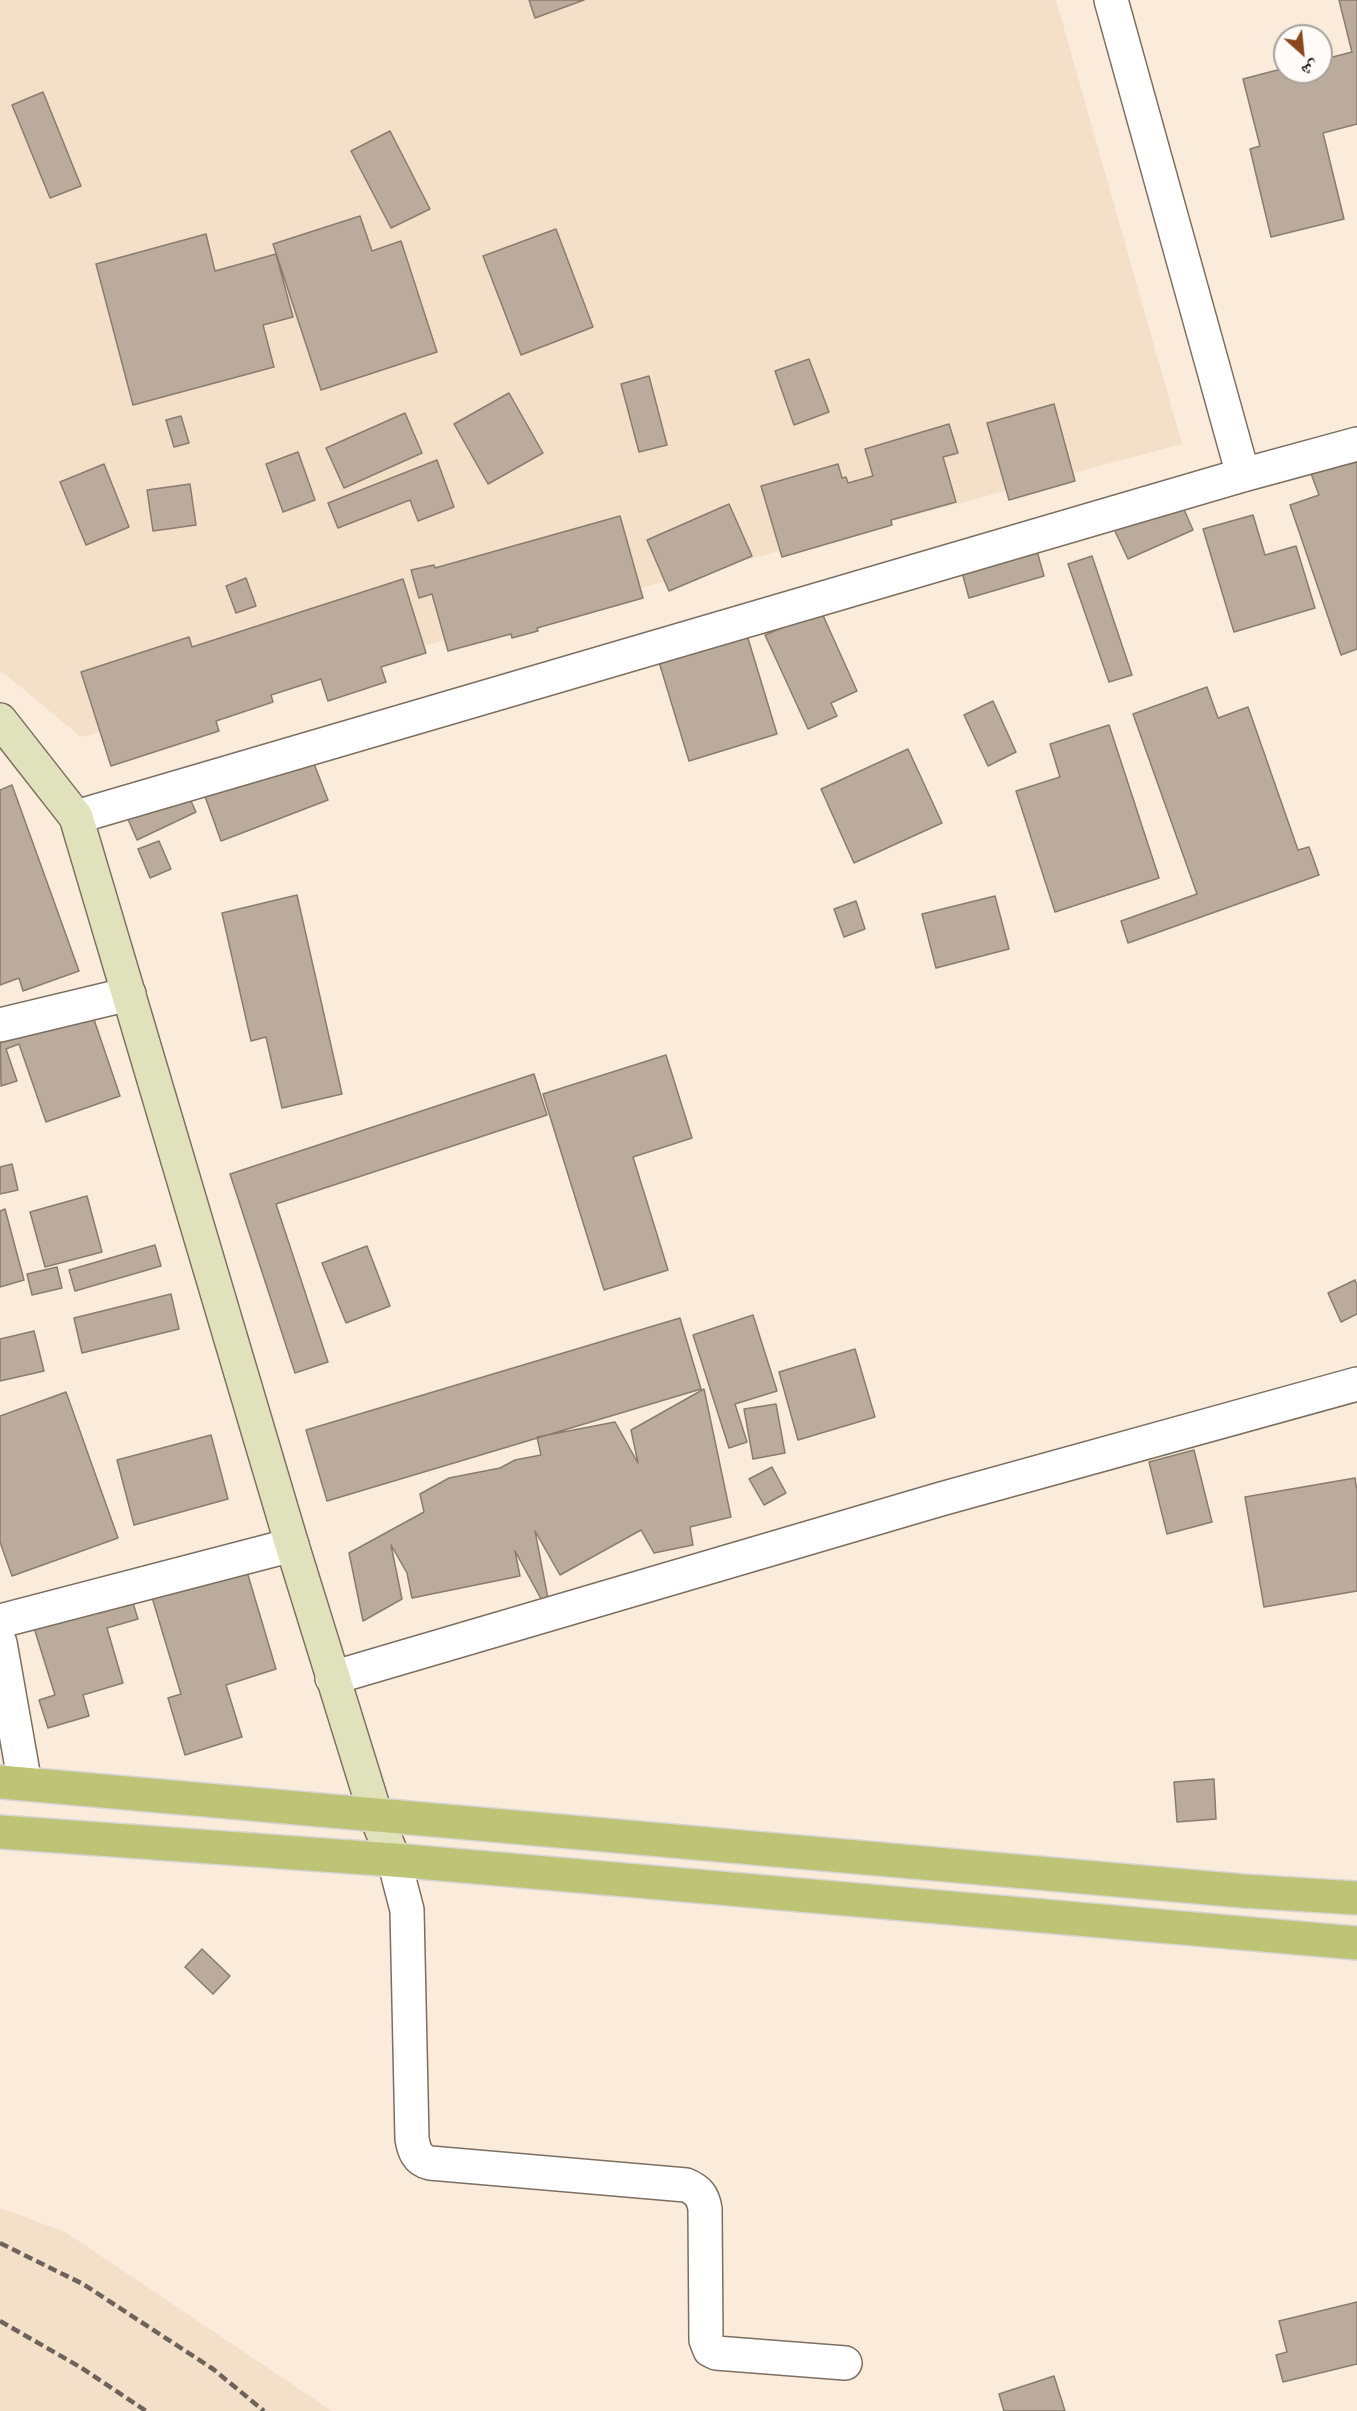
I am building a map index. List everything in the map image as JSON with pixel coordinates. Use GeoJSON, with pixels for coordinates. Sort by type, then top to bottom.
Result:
{"type":"FeatureCollection","features":[{"type":"Feature","properties":{"kind":"main road"},"geometry":{"type":"LineString","coordinates":[[12,1783],[1243,1891],[1357,1898]]}},
{"type":"Feature","properties":{"kind":"main road"},"geometry":{"type":"LineString","coordinates":[[0,1832],[394,1860],[1357,1943]]}},
{"type":"Feature","properties":{"kind":"main road"},"geometry":{"type":"LineString","coordinates":[[1240,1932],[1243,1891]]}},
{"type":"Feature","properties":{"kind":"street"},"geometry":{"type":"LineString","coordinates":[[1111,0],[1243,475]]}},
{"type":"Feature","properties":{"kind":"street"},"geometry":{"type":"LineString","coordinates":[[76,817],[1243,475],[1357,444]]}},
{"type":"Feature","properties":{"kind":"street"},"geometry":{"type":"LineString","coordinates":[[0,720],[76,817],[332,1678],[376,1816],[394,1860],[407,1910],[412,2139],[416,2154],[421,2160],[430,2163],[692,2187],[702,2196],[705,2209],[706,2340],[710,2350],[716,2353],[845,2363]]}},
{"type":"Feature","properties":{"kind":"street"},"geometry":{"type":"LineString","coordinates":[[0,1025],[129,994]]}},
{"type":"Feature","properties":{"kind":"street"},"geometry":{"type":"LineString","coordinates":[[332,1678],[941,1499],[1357,1384]]}},
{"type":"Feature","properties":{"kind":"street"},"geometry":{"type":"LineString","coordinates":[[0,1621],[292,1545]]}},
{"type":"Feature","properties":{"kind":"street"},"geometry":{"type":"LineString","coordinates":[[0,1643],[12,1783]]}},
{"type":"Feature","properties":{"kind":"shaded area"},"geometry":{"type":"Polygon","coordinates":[[[0,0],[1056,0],[1182,444],[81,737],[0,670],[0,0]]]}},
{"type":"Feature","properties":{"kind":"shaded area"},"geometry":{"type":"Polygon","coordinates":[[[0,2208],[65,2232],[332,2411],[0,2411],[0,2208]]]}},
{"type":"Feature","properties":{"kind":"building"},"geometry":{"type":"Polygon","coordinates":[[[529,0],[584,0],[535,18],[529,0]]]}},
{"type":"Feature","properties":{"kind":"building"},"geometry":{"type":"Polygon","coordinates":[[[1339,0],[1357,0],[1357,124],[1323,133],[1344,219],[1271,237],[1250,149],[1260,146],[1243,79],[1273,71],[1273,84],[1333,84],[1333,57],[1352,52],[1339,0]]]}},
{"type":"Feature","properties":{"kind":"building"},"geometry":{"type":"Polygon","coordinates":[[[43,92],[81,186],[50,198],[12,105],[43,92]]]}},
{"type":"Feature","properties":{"kind":"building"},"geometry":{"type":"Polygon","coordinates":[[[390,131],[430,209],[391,228],[351,151],[390,131]]]}},
{"type":"Feature","properties":{"kind":"building"},"geometry":{"type":"Polygon","coordinates":[[[360,216],[372,251],[401,241],[437,352],[321,390],[273,244],[360,216]]]}},
{"type":"Feature","properties":{"kind":"building"},"geometry":{"type":"Polygon","coordinates":[[[556,229],[593,327],[521,355],[483,256],[556,229]]]}},
{"type":"Feature","properties":{"kind":"building"},"geometry":{"type":"Polygon","coordinates":[[[206,234],[215,271],[276,254],[293,317],[263,325],[274,367],[133,405],[96,264],[206,234]]]}},
{"type":"Feature","properties":{"kind":"building"},"geometry":{"type":"Polygon","coordinates":[[[809,359],[829,412],[794,425],[775,371],[809,359]]]}},
{"type":"Feature","properties":{"kind":"building"},"geometry":{"type":"Polygon","coordinates":[[[649,376],[667,445],[639,452],[621,384],[649,376]]]}},
{"type":"Feature","properties":{"kind":"building"},"geometry":{"type":"Polygon","coordinates":[[[509,393],[543,453],[488,484],[454,424],[509,393]]]}},
{"type":"Feature","properties":{"kind":"building"},"geometry":{"type":"Polygon","coordinates":[[[1054,404],[1075,481],[1009,500],[987,423],[1054,404]]]}},
{"type":"Feature","properties":{"kind":"building"},"geometry":{"type":"Polygon","coordinates":[[[405,413],[422,453],[344,488],[326,448],[405,413]]]}},
{"type":"Feature","properties":{"kind":"building"},"geometry":{"type":"Polygon","coordinates":[[[181,416],[189,443],[174,447],[166,420],[181,416]]]}},
{"type":"Feature","properties":{"kind":"building"},"geometry":{"type":"Polygon","coordinates":[[[949,424],[958,453],[943,457],[956,502],[891,520],[892,525],[782,557],[761,486],[838,464],[842,478],[846,477],[848,483],[873,476],[865,449],[949,424]]]}},
{"type":"Feature","properties":{"kind":"building"},"geometry":{"type":"Polygon","coordinates":[[[298,452],[315,500],[283,512],[266,464],[298,452]]]}},
{"type":"Feature","properties":{"kind":"building"},"geometry":{"type":"Polygon","coordinates":[[[1357,455],[1357,649],[1341,655],[1290,505],[1319,495],[1310,471],[1357,455]]]}},
{"type":"Feature","properties":{"kind":"building"},"geometry":{"type":"Polygon","coordinates":[[[437,460],[454,507],[418,521],[410,500],[338,528],[328,503],[437,460]]]}},
{"type":"Feature","properties":{"kind":"building"},"geometry":{"type":"Polygon","coordinates":[[[104,464],[129,527],[86,545],[60,482],[104,464]]]}},
{"type":"Feature","properties":{"kind":"building"},"geometry":{"type":"Polygon","coordinates":[[[190,484],[196,525],[153,531],[147,490],[190,484]]]}},
{"type":"Feature","properties":{"kind":"building"},"geometry":{"type":"Polygon","coordinates":[[[1179,498],[1193,530],[1128,559],[1113,527],[1179,498]]]}},
{"type":"Feature","properties":{"kind":"building"},"geometry":{"type":"Polygon","coordinates":[[[729,504],[752,556],[669,591],[647,540],[729,504]]]}},
{"type":"Feature","properties":{"kind":"building"},"geometry":{"type":"Polygon","coordinates":[[[1253,515],[1265,555],[1296,546],[1315,608],[1234,632],[1203,529],[1253,515]]]}},
{"type":"Feature","properties":{"kind":"building"},"geometry":{"type":"Polygon","coordinates":[[[620,516],[643,598],[537,628],[538,631],[512,638],[511,634],[448,651],[432,594],[419,598],[411,570],[434,565],[435,568],[620,516]]]}},
{"type":"Feature","properties":{"kind":"building"},"geometry":{"type":"Polygon","coordinates":[[[1035,544],[1044,576],[969,598],[960,565],[1035,544]]]}},
{"type":"Feature","properties":{"kind":"building"},"geometry":{"type":"Polygon","coordinates":[[[1092,556],[1132,675],[1109,682],[1068,564],[1092,556]]]}},
{"type":"Feature","properties":{"kind":"building"},"geometry":{"type":"Polygon","coordinates":[[[246,578],[256,606],[236,613],[226,586],[246,578]]]}},
{"type":"Feature","properties":{"kind":"building"},"geometry":{"type":"Polygon","coordinates":[[[403,579],[426,653],[381,667],[386,682],[328,701],[321,679],[271,695],[273,702],[216,721],[219,731],[111,766],[81,672],[189,637],[192,647],[403,579]]]}},
{"type":"Feature","properties":{"kind":"building"},"geometry":{"type":"Polygon","coordinates":[[[821,611],[857,691],[831,703],[837,716],[808,729],[765,635],[821,611]]]}},
{"type":"Feature","properties":{"kind":"building"},"geometry":{"type":"Polygon","coordinates":[[[747,635],[777,734],[689,761],[659,662],[747,635]]]}},
{"type":"Feature","properties":{"kind":"building"},"geometry":{"type":"Polygon","coordinates":[[[1207,687],[1218,718],[1248,707],[1298,850],[1309,847],[1319,875],[1128,943],[1121,921],[1197,894],[1133,714],[1207,687]]]}},
{"type":"Feature","properties":{"kind":"building"},"geometry":{"type":"Polygon","coordinates":[[[993,701],[1016,752],[988,766],[964,715],[993,701]]]}},
{"type":"Feature","properties":{"kind":"building"},"geometry":{"type":"Polygon","coordinates":[[[1109,725],[1159,878],[1055,912],[1016,791],[1060,777],[1050,744],[1109,725]]]}},
{"type":"Feature","properties":{"kind":"building"},"geometry":{"type":"Polygon","coordinates":[[[308,748],[328,800],[221,841],[202,788],[308,748]]]}},
{"type":"Feature","properties":{"kind":"building"},"geometry":{"type":"Polygon","coordinates":[[[908,749],[942,823],[854,863],[821,789],[908,749]]]}},
{"type":"Feature","properties":{"kind":"building"},"geometry":{"type":"Polygon","coordinates":[[[183,784],[196,812],[137,840],[124,810],[183,784]]]}},
{"type":"Feature","properties":{"kind":"building"},"geometry":{"type":"Polygon","coordinates":[[[12,785],[79,971],[23,991],[19,978],[0,985],[0,790],[12,785]]]}},
{"type":"Feature","properties":{"kind":"building"},"geometry":{"type":"Polygon","coordinates":[[[159,841],[171,869],[150,878],[138,849],[159,841]]]}},
{"type":"Feature","properties":{"kind":"building"},"geometry":{"type":"Polygon","coordinates":[[[297,895],[342,1094],[282,1108],[266,1037],[251,1041],[222,913],[297,895]]]}},
{"type":"Feature","properties":{"kind":"building"},"geometry":{"type":"Polygon","coordinates":[[[995,896],[1009,949],[936,968],[922,914],[995,896]]]}},
{"type":"Feature","properties":{"kind":"building"},"geometry":{"type":"Polygon","coordinates":[[[856,901],[865,929],[844,937],[834,909],[856,901]]]}},
{"type":"Feature","properties":{"kind":"building"},"geometry":{"type":"Polygon","coordinates":[[[86,996],[120,1096],[46,1122],[19,1044],[6,1049],[17,1081],[1,1086],[0,1025],[86,996]]]}},
{"type":"Feature","properties":{"kind":"building"},"geometry":{"type":"Polygon","coordinates":[[[666,1055],[692,1138],[633,1157],[668,1270],[604,1290],[543,1094],[666,1055]]]}},
{"type":"Feature","properties":{"kind":"building"},"geometry":{"type":"Polygon","coordinates":[[[534,1074],[547,1115],[276,1204],[328,1362],[295,1373],[230,1174],[534,1074]]]}},
{"type":"Feature","properties":{"kind":"building"},"geometry":{"type":"Polygon","coordinates":[[[12,1164],[18,1190],[0,1194],[0,1167],[12,1164]]]}},
{"type":"Feature","properties":{"kind":"building"},"geometry":{"type":"Polygon","coordinates":[[[87,1196],[102,1252],[45,1267],[30,1212],[87,1196]]]}},
{"type":"Feature","properties":{"kind":"building"},"geometry":{"type":"Polygon","coordinates":[[[5,1209],[24,1280],[0,1287],[0,1211],[5,1209]]]}},
{"type":"Feature","properties":{"kind":"building"},"geometry":{"type":"Polygon","coordinates":[[[155,1245],[161,1266],[75,1291],[69,1270],[155,1245]]]}},
{"type":"Feature","properties":{"kind":"building"},"geometry":{"type":"Polygon","coordinates":[[[367,1246],[390,1306],[346,1323],[322,1263],[367,1246]]]}},
{"type":"Feature","properties":{"kind":"building"},"geometry":{"type":"Polygon","coordinates":[[[57,1267],[62,1288],[32,1295],[27,1274],[57,1267]]]}},
{"type":"Feature","properties":{"kind":"building"},"geometry":{"type":"Polygon","coordinates":[[[1355,1280],[1357,1314],[1341,1322],[1328,1293],[1355,1280]]]}},
{"type":"Feature","properties":{"kind":"building"},"geometry":{"type":"Polygon","coordinates":[[[171,1294],[179,1329],[82,1353],[74,1318],[171,1294]]]}},
{"type":"Feature","properties":{"kind":"building"},"geometry":{"type":"Polygon","coordinates":[[[753,1315],[777,1391],[735,1404],[747,1442],[729,1448],[693,1335],[753,1315]]]}},
{"type":"Feature","properties":{"kind":"building"},"geometry":{"type":"Polygon","coordinates":[[[680,1318],[701,1389],[327,1501],[306,1430],[680,1318]]]}},
{"type":"Feature","properties":{"kind":"building"},"geometry":{"type":"Polygon","coordinates":[[[34,1331],[44,1371],[0,1381],[0,1339],[34,1331]]]}},
{"type":"Feature","properties":{"kind":"building"},"geometry":{"type":"Polygon","coordinates":[[[855,1349],[875,1417],[798,1440],[779,1372],[855,1349]]]}},
{"type":"Feature","properties":{"kind":"building"},"geometry":{"type":"Polygon","coordinates":[[[704,1389],[731,1517],[690,1527],[693,1545],[654,1553],[641,1530],[560,1575],[535,1531],[552,1619],[515,1551],[520,1576],[412,1598],[407,1573],[391,1545],[402,1599],[363,1621],[349,1553],[424,1512],[420,1494],[449,1478],[500,1468],[515,1460],[541,1455],[537,1437],[615,1422],[638,1463],[631,1430],[704,1389]]]}},
{"type":"Feature","properties":{"kind":"building"},"geometry":{"type":"Polygon","coordinates":[[[66,1392],[118,1538],[12,1576],[0,1542],[0,1416],[66,1392]]]}},
{"type":"Feature","properties":{"kind":"building"},"geometry":{"type":"Polygon","coordinates":[[[776,1404],[785,1453],[753,1459],[744,1409],[776,1404]]]}},
{"type":"Feature","properties":{"kind":"building"},"geometry":{"type":"Polygon","coordinates":[[[211,1435],[228,1499],[134,1525],[117,1460],[211,1435]]]}},
{"type":"Feature","properties":{"kind":"building"},"geometry":{"type":"Polygon","coordinates":[[[1194,1450],[1212,1522],[1167,1534],[1149,1462],[1194,1450]]]}},
{"type":"Feature","properties":{"kind":"building"},"geometry":{"type":"Polygon","coordinates":[[[772,1467],[786,1493],[764,1505],[749,1479],[772,1467]]]}},
{"type":"Feature","properties":{"kind":"building"},"geometry":{"type":"Polygon","coordinates":[[[1355,1478],[1357,1591],[1264,1607],[1245,1497],[1355,1478]]]}},
{"type":"Feature","properties":{"kind":"building"},"geometry":{"type":"Polygon","coordinates":[[[239,1545],[276,1669],[226,1685],[242,1737],[185,1755],[168,1698],[181,1694],[145,1574],[239,1545]]]}},
{"type":"Feature","properties":{"kind":"building"},"geometry":{"type":"Polygon","coordinates":[[[127,1584],[138,1619],[107,1628],[123,1683],[83,1695],[89,1716],[48,1728],[39,1700],[55,1695],[30,1615],[127,1584]]]}},
{"type":"Feature","properties":{"kind":"building"},"geometry":{"type":"Polygon","coordinates":[[[1214,1779],[1216,1819],[1177,1822],[1174,1782],[1214,1779]]]}},
{"type":"Feature","properties":{"kind":"building"},"geometry":{"type":"Polygon","coordinates":[[[202,1949],[230,1976],[213,1994],[185,1967],[202,1949]]]}},
{"type":"Feature","properties":{"kind":"building"},"geometry":{"type":"Polygon","coordinates":[[[1357,2302],[1357,2364],[1283,2382],[1276,2355],[1287,2352],[1279,2321],[1357,2302]]]}},
{"type":"Feature","properties":{"kind":"building"},"geometry":{"type":"Polygon","coordinates":[[[1054,2376],[1065,2411],[1004,2411],[999,2394],[1054,2376]]]}},
{"type":"Feature","properties":{"kind":"railway"},"geometry":{"type":"LineString","coordinates":[[0,2243],[83,2284],[213,2369],[264,2411]]}},
{"type":"Feature","properties":{"kind":"railway"},"geometry":{"type":"LineString","coordinates":[[0,2321],[80,2367],[146,2411]]}}]}
